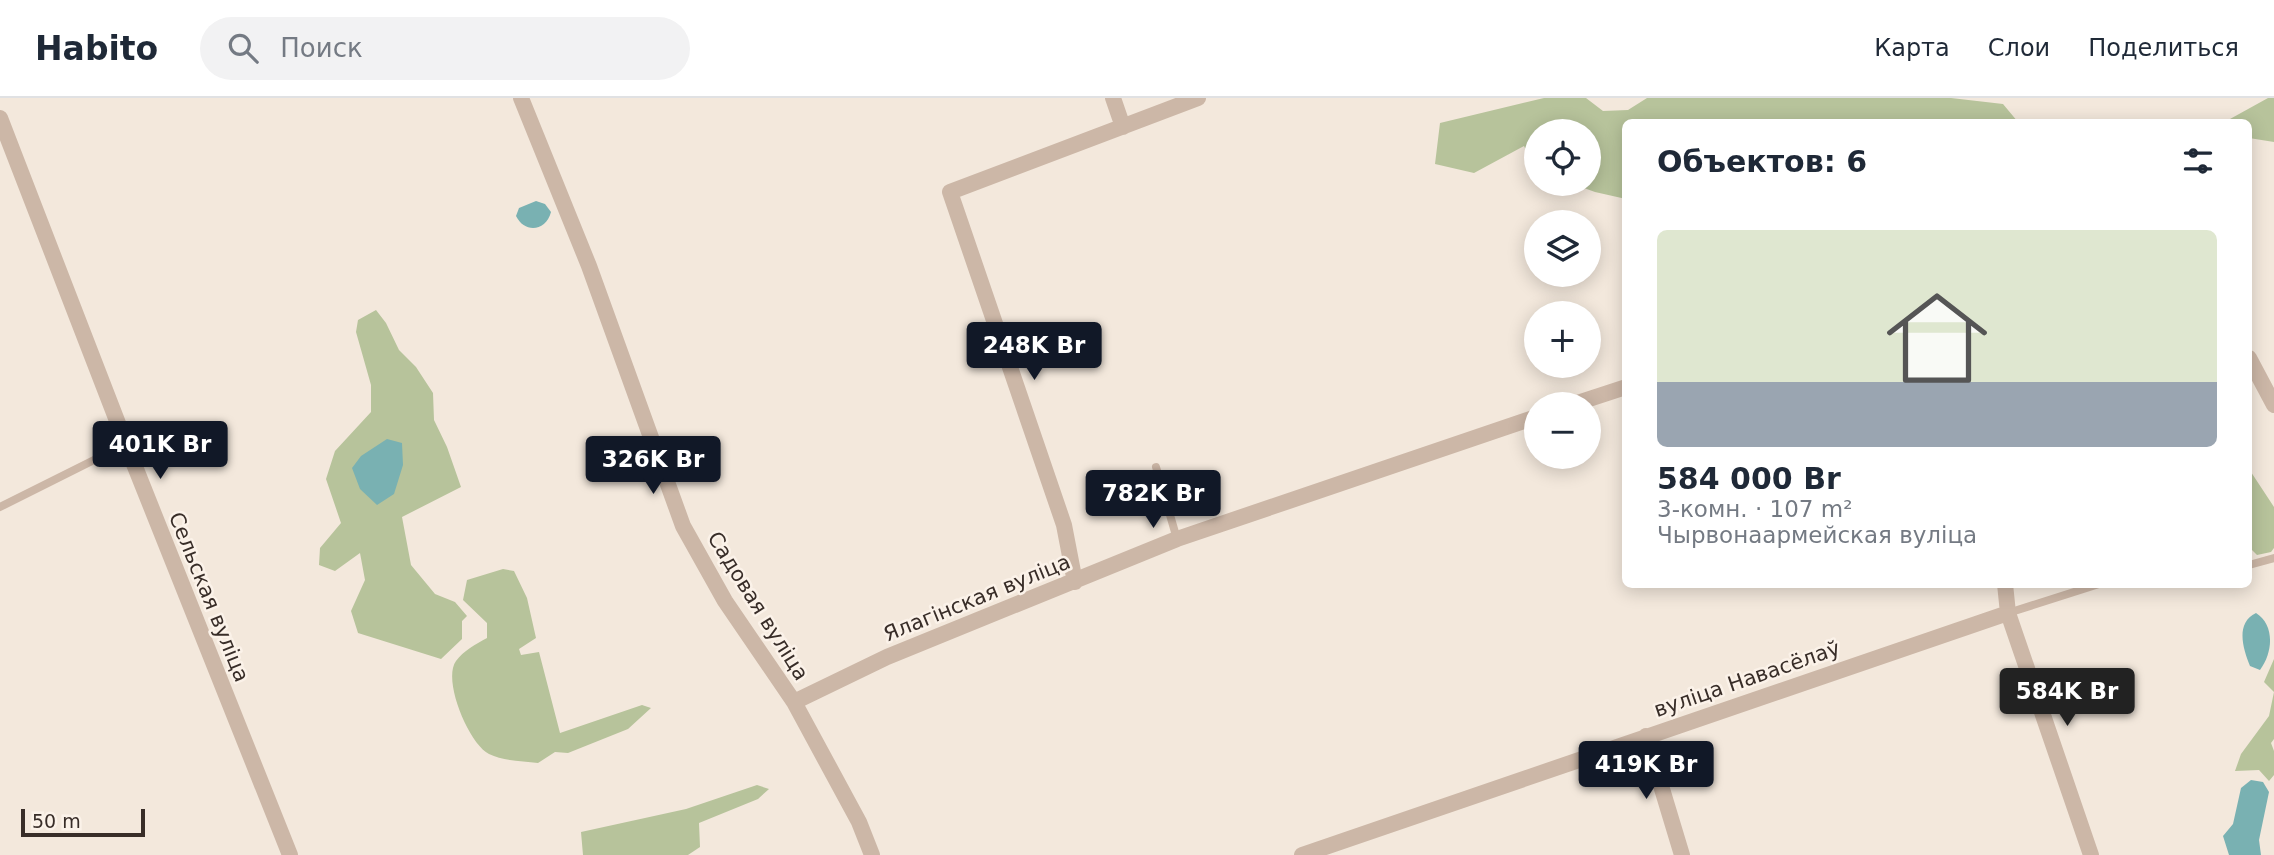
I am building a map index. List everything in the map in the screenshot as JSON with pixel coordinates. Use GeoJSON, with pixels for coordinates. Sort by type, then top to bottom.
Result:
{"type":"FeatureCollection","features":[{"type":"Feature","properties":{"kind":"street","name":"Садовая вуліца"},"geometry":{"type":"LineString","coordinates":[[521,98],[589,266],[683,526],[725,601],[794,702],[859,822],[872,855]]}},
{"type":"Feature","properties":{"kind":"street"},"geometry":{"type":"LineString","coordinates":[[1112,98],[1123,127]]}},
{"type":"Feature","properties":{"kind":"street"},"geometry":{"type":"LineString","coordinates":[[1075,582],[1064,525],[950,192],[1198,98]]}},
{"type":"Feature","properties":{"kind":"street","name":"Сельская вуліца"},"geometry":{"type":"LineString","coordinates":[[0,118],[126,444],[290,855]]}},
{"type":"Feature","properties":{"kind":"street"},"geometry":{"type":"LineString","coordinates":[[2252,364],[2274,405]]}},
{"type":"Feature","properties":{"kind":"street"},"geometry":{"type":"LineString","coordinates":[[1601,395],[1622,388]]}},
{"type":"Feature","properties":{"kind":"street","name":"Ялагінская вуліца"},"geometry":{"type":"LineString","coordinates":[[794,702],[887,657],[1177,540],[1524,421]]}},
{"type":"Feature","properties":{"kind":"street"},"geometry":{"type":"LineString","coordinates":[[2005,588],[2008,613],[2091,855]]}},
{"type":"Feature","properties":{"kind":"street","name":"вуліца Навасёлаў"},"geometry":{"type":"LineString","coordinates":[[1302,855],[2008,613]]}},
{"type":"Feature","properties":{"kind":"street"},"geometry":{"type":"LineString","coordinates":[[1646,736],[1682,855]]}},
{"type":"Feature","properties":{"kind":"lane"},"geometry":{"type":"LineString","coordinates":[[0,507],[126,444]]}},
{"type":"Feature","properties":{"kind":"lane"},"geometry":{"type":"LineString","coordinates":[[1156,467],[1177,540]]}},
{"type":"Feature","properties":{"kind":"lane"},"geometry":{"type":"LineString","coordinates":[[2252,564],[2274,558]]}},
{"type":"Feature","properties":{"kind":"lane"},"geometry":{"type":"LineString","coordinates":[[2008,613],[2086,588]]}},
{"type":"Feature","properties":{"kind":"green space"},"geometry":{"type":"Polygon","coordinates":[[[1544,98],[1586,98],[1603,111],[1628,110],[1647,98],[1951,98],[2003,104],[2016,119],[1622,119],[1622,198],[1601,193],[1601,119],[1524,119],[1524,146],[1474,173],[1435,164],[1440,123],[1544,98]]]}},
{"type":"Feature","properties":{"kind":"green space"},"geometry":{"type":"Polygon","coordinates":[[[2268,98],[2274,98],[2274,142],[2252,138],[2252,119],[2230,119],[2268,98]]]}},
{"type":"Feature","properties":{"kind":"green space"},"geometry":{"type":"Polygon","coordinates":[[[376,310],[386,323],[399,350],[416,367],[433,393],[434,420],[461,487],[402,517],[411,565],[435,594],[455,602],[467,616],[462,621],[462,639],[441,659],[358,633],[351,611],[365,580],[360,553],[335,571],[319,565],[320,548],[341,523],[326,479],[335,451],[371,412],[371,385],[356,332],[358,320],[376,310]]]}},
{"type":"Feature","properties":{"kind":"green space"},"geometry":{"type":"Polygon","coordinates":[[[2252,474],[2274,507],[2274,548],[2271,552],[2257,555],[2252,550],[2252,474]]]}},
{"type":"Feature","properties":{"kind":"green space"},"geometry":{"type":"Polygon","coordinates":[[[503,569],[514,571],[527,598],[536,638],[519,649],[521,655],[539,652],[560,733],[642,705],[651,708],[628,729],[568,753],[555,752],[538,763],[489,754],[473,738],[455,696],[453,670],[462,654],[487,638],[487,623],[463,600],[467,580],[503,569]]]}},
{"type":"Feature","properties":{"kind":"green space"},"geometry":{"type":"Polygon","coordinates":[[[2274,659],[2274,692],[2264,682],[2274,659]]]}},
{"type":"Feature","properties":{"kind":"green space"},"geometry":{"type":"Polygon","coordinates":[[[2274,692],[2274,739],[2271,743],[2274,751],[2274,775],[2269,781],[2259,770],[2235,771],[2241,754],[2269,716],[2274,692]]]}},
{"type":"Feature","properties":{"kind":"green space"},"geometry":{"type":"Polygon","coordinates":[[[757,785],[769,789],[758,799],[699,823],[700,847],[688,855],[583,855],[581,832],[686,809],[757,785]]]}},
{"type":"Feature","properties":{"kind":"water"},"geometry":{"type":"Polygon","coordinates":[[[536,201],[545,204],[551,212],[545,223],[530,228],[516,216],[519,208],[536,201]]]}},
{"type":"Feature","properties":{"kind":"water"},"geometry":{"type":"Polygon","coordinates":[[[387,439],[402,443],[403,465],[394,494],[377,505],[360,489],[352,468],[361,456],[387,439]]]}},
{"type":"Feature","properties":{"kind":"water"},"geometry":{"type":"Polygon","coordinates":[[[2256,613],[2266,624],[2270,638],[2268,655],[2260,670],[2250,666],[2242,637],[2245,623],[2256,613]]]}},
{"type":"Feature","properties":{"kind":"water"},"geometry":{"type":"Polygon","coordinates":[[[2251,780],[2263,782],[2269,792],[2259,840],[2261,855],[2229,855],[2223,836],[2233,824],[2241,788],[2251,780]]]}}]}
